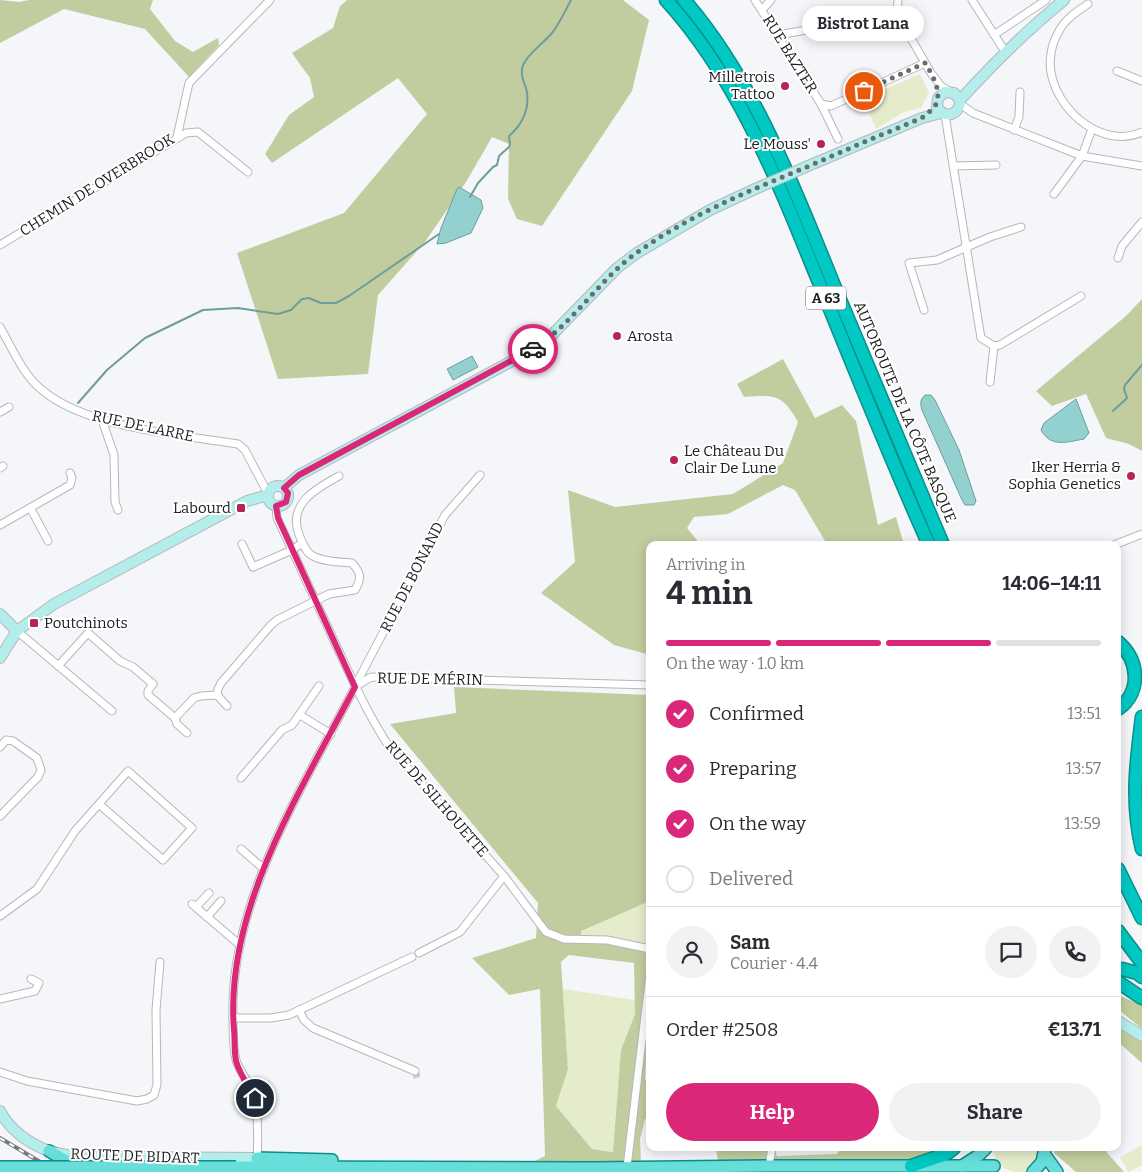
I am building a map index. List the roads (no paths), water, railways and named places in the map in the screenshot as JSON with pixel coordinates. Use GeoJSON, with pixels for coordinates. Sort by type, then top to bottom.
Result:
{"type":"FeatureCollection","features":[{"type":"Feature","properties":{"kind":"highway","name":"AUTOROUTE DE LA CÔTE BASQUE"},"geometry":{"type":"LineString","coordinates":[[666,0],[679,14],[721,75],[766,157],[907,497],[927,541]]}},
{"type":"Feature","properties":{"kind":"highway","name":"AUTOROUTE DE LA CÔTE BASQUE"},"geometry":{"type":"LineString","coordinates":[[684,0],[724,54],[756,108],[796,192],[941,541]]}},
{"type":"Feature","properties":{"kind":"highway"},"geometry":{"type":"LineString","coordinates":[[907,497],[907,513],[918,541]]}},
{"type":"Feature","properties":{"kind":"highway"},"geometry":{"type":"LineString","coordinates":[[1121,637],[1135,654],[1142,674]]}},
{"type":"Feature","properties":{"kind":"highway"},"geometry":{"type":"LineString","coordinates":[[1121,645],[1133,660],[1136,676],[1130,695],[1121,707]]}},
{"type":"Feature","properties":{"kind":"highway"},"geometry":{"type":"LineString","coordinates":[[1142,718],[1135,769],[1134,799],[1142,850]]}},
{"type":"Feature","properties":{"kind":"highway"},"geometry":{"type":"LineString","coordinates":[[1121,874],[1142,918]]}},
{"type":"Feature","properties":{"kind":"highway"},"geometry":{"type":"LineString","coordinates":[[1121,935],[1142,963]]}},
{"type":"Feature","properties":{"kind":"highway"},"geometry":{"type":"LineString","coordinates":[[1122,969],[1137,973],[1142,977]]}},
{"type":"Feature","properties":{"kind":"highway"},"geometry":{"type":"LineString","coordinates":[[1121,984],[1142,998]]}},
{"type":"Feature","properties":{"kind":"highway"},"geometry":{"type":"LineString","coordinates":[[911,1166],[950,1151]]}},
{"type":"Feature","properties":{"kind":"main road"},"geometry":{"type":"LineString","coordinates":[[284,488],[299,475],[527,353],[547,340],[617,268],[637,253],[710,210],[922,118],[949,104],[972,87],[1027,32],[1064,0]]}},
{"type":"Feature","properties":{"kind":"main road"},"geometry":{"type":"LineString","coordinates":[[0,658],[17,631],[54,604],[247,501],[269,492],[275,486],[284,488],[288,493],[287,500],[283,505],[276,506],[271,503],[269,492]]}},
{"type":"Feature","properties":{"kind":"main road"},"geometry":{"type":"LineString","coordinates":[[0,614],[17,631]]}},
{"type":"Feature","properties":{"kind":"main road"},"geometry":{"type":"LineString","coordinates":[[1121,1023],[1142,1036]]}},
{"type":"Feature","properties":{"kind":"main road","name":"ROUTE DE BIDART"},"geometry":{"type":"LineString","coordinates":[[0,1111],[14,1129],[49,1151],[70,1155],[98,1157],[257,1158]]}},
{"type":"Feature","properties":{"kind":"main road"},"geometry":{"type":"LineString","coordinates":[[49,1151],[72,1165],[90,1172]]}},
{"type":"Feature","properties":{"kind":"main road"},"geometry":{"type":"LineString","coordinates":[[962,1166],[984,1151]]}},
{"type":"Feature","properties":{"kind":"main road"},"geometry":{"type":"LineString","coordinates":[[988,1151],[990,1160],[997,1169]]}},
{"type":"Feature","properties":{"kind":"main road"},"geometry":{"type":"LineString","coordinates":[[1033,1172],[1042,1162],[1045,1151]]}},
{"type":"Feature","properties":{"kind":"main road"},"geometry":{"type":"LineString","coordinates":[[1045,1151],[1057,1172]]}},
{"type":"Feature","properties":{"kind":"main road"},"geometry":{"type":"LineString","coordinates":[[257,1158],[371,1162],[441,1167]]}},
{"type":"Feature","properties":{"kind":"main road"},"geometry":{"type":"LineString","coordinates":[[0,1167],[594,1168],[962,1166],[997,1169]]}},
{"type":"Feature","properties":{"kind":"main road"},"geometry":{"type":"LineString","coordinates":[[341,1172],[366,1168]]}},
{"type":"Feature","properties":{"kind":"street","name":"CHEMIN DE OVERBROOK"},"geometry":{"type":"LineString","coordinates":[[0,245],[177,137],[189,83],[270,0]]}},
{"type":"Feature","properties":{"kind":"street","name":"RUE BAZTER"},"geometry":{"type":"LineString","coordinates":[[755,0],[821,104],[831,106],[925,63]]}},
{"type":"Feature","properties":{"kind":"street","name":"RUE BAZTER"},"geometry":{"type":"LineString","coordinates":[[762,10],[771,0]]}},
{"type":"Feature","properties":{"kind":"street"},"geometry":{"type":"LineString","coordinates":[[898,0],[897,14],[931,73],[941,86],[949,104],[949,132],[953,166],[980,333],[985,342],[994,346],[1006,342],[1081,296]]}},
{"type":"Feature","properties":{"kind":"street"},"geometry":{"type":"LineString","coordinates":[[972,0],[1006,53]]}},
{"type":"Feature","properties":{"kind":"street"},"geometry":{"type":"LineString","coordinates":[[994,35],[1046,0]]}},
{"type":"Feature","properties":{"kind":"street"},"geometry":{"type":"LineString","coordinates":[[1088,4],[1072,15],[1057,34],[1053,44],[1050,66],[1052,77],[1061,98],[1076,117],[1092,128],[1118,137],[1142,132]]}},
{"type":"Feature","properties":{"kind":"street"},"geometry":{"type":"LineString","coordinates":[[778,36],[897,14]]}},
{"type":"Feature","properties":{"kind":"street"},"geometry":{"type":"LineString","coordinates":[[1117,71],[1142,82]]}},
{"type":"Feature","properties":{"kind":"street"},"geometry":{"type":"LineString","coordinates":[[1014,130],[1019,117],[1020,92]]}},
{"type":"Feature","properties":{"kind":"street"},"geometry":{"type":"LineString","coordinates":[[821,104],[838,139]]}},
{"type":"Feature","properties":{"kind":"street"},"geometry":{"type":"LineString","coordinates":[[949,104],[1082,156],[1142,166]]}},
{"type":"Feature","properties":{"kind":"street"},"geometry":{"type":"LineString","coordinates":[[1054,194],[1082,156],[1092,128]]}},
{"type":"Feature","properties":{"kind":"street"},"geometry":{"type":"LineString","coordinates":[[177,137],[186,133],[198,132],[248,172]]}},
{"type":"Feature","properties":{"kind":"street"},"geometry":{"type":"LineString","coordinates":[[953,166],[996,165]]}},
{"type":"Feature","properties":{"kind":"street"},"geometry":{"type":"LineString","coordinates":[[1118,258],[1122,246],[1142,222]]}},
{"type":"Feature","properties":{"kind":"street"},"geometry":{"type":"LineString","coordinates":[[924,310],[909,263],[937,260],[1021,227]]}},
{"type":"Feature","properties":{"kind":"street","name":"RUE DE LARRE"},"geometry":{"type":"LineString","coordinates":[[0,327],[28,374],[41,390],[60,403],[102,420],[238,444],[245,450],[269,492]]}},
{"type":"Feature","properties":{"kind":"street"},"geometry":{"type":"LineString","coordinates":[[990,382],[994,346]]}},
{"type":"Feature","properties":{"kind":"street"},"geometry":{"type":"LineString","coordinates":[[0,412],[9,407]]}},
{"type":"Feature","properties":{"kind":"street"},"geometry":{"type":"LineString","coordinates":[[102,420],[114,455],[115,502],[118,510]]}},
{"type":"Feature","properties":{"kind":"street"},"geometry":{"type":"LineString","coordinates":[[0,526],[70,485],[72,478],[70,473]]}},
{"type":"Feature","properties":{"kind":"street","name":"RUE DE BONAND"},"geometry":{"type":"LineString","coordinates":[[355,687],[445,515],[480,475]]}},
{"type":"Feature","properties":{"kind":"street"},"geometry":{"type":"LineString","coordinates":[[217,696],[220,683],[277,620],[329,594],[355,590],[360,582],[359,571],[352,563],[324,560],[312,556],[302,543],[298,532],[297,514],[304,500],[315,489],[339,476]]}},
{"type":"Feature","properties":{"kind":"street","name":"RUE DE SILHOUETTE"},"geometry":{"type":"LineString","coordinates":[[276,506],[278,518],[355,687],[375,725],[390,748],[504,876],[546,932],[564,939],[607,940],[646,948]]}},
{"type":"Feature","properties":{"kind":"street"},"geometry":{"type":"LineString","coordinates":[[30,509],[48,541]]}},
{"type":"Feature","properties":{"kind":"street"},"geometry":{"type":"LineString","coordinates":[[1121,542],[1142,534]]}},
{"type":"Feature","properties":{"kind":"street"},"geometry":{"type":"LineString","coordinates":[[242,544],[253,567],[292,550],[302,543]]}},
{"type":"Feature","properties":{"kind":"street"},"geometry":{"type":"LineString","coordinates":[[17,631],[112,710]]}},
{"type":"Feature","properties":{"kind":"street"},"geometry":{"type":"LineString","coordinates":[[58,666],[88,633],[120,661],[133,667],[153,684],[148,691],[148,695],[175,718],[177,724],[187,733]]}},
{"type":"Feature","properties":{"kind":"street","name":"RUE DE MÉRIN"},"geometry":{"type":"LineString","coordinates":[[257,1158],[255,1098],[236,1062],[233,1018],[236,969],[240,945],[254,894],[281,829],[355,687],[371,677],[646,685]]}},
{"type":"Feature","properties":{"kind":"street"},"geometry":{"type":"LineString","coordinates":[[241,778],[282,730],[292,725],[319,686]]}},
{"type":"Feature","properties":{"kind":"street"},"geometry":{"type":"LineString","coordinates":[[175,718],[194,698],[201,696],[217,696],[227,706]]}},
{"type":"Feature","properties":{"kind":"street"},"geometry":{"type":"LineString","coordinates":[[300,715],[331,734]]}},
{"type":"Feature","properties":{"kind":"street"},"geometry":{"type":"LineString","coordinates":[[0,747],[6,740],[13,741],[37,758],[41,770],[38,776],[0,816]]}},
{"type":"Feature","properties":{"kind":"street"},"geometry":{"type":"LineString","coordinates":[[0,916],[37,889],[75,831],[128,771],[192,828],[163,860],[99,804]]}},
{"type":"Feature","properties":{"kind":"street"},"geometry":{"type":"LineString","coordinates":[[241,850],[264,869]]}},
{"type":"Feature","properties":{"kind":"street"},"geometry":{"type":"LineString","coordinates":[[419,954],[460,932],[504,876]]}},
{"type":"Feature","properties":{"kind":"street"},"geometry":{"type":"LineString","coordinates":[[209,893],[194,905],[240,945]]}},
{"type":"Feature","properties":{"kind":"street"},"geometry":{"type":"LineString","coordinates":[[207,917],[221,902]]}},
{"type":"Feature","properties":{"kind":"street"},"geometry":{"type":"LineString","coordinates":[[233,1018],[271,1018],[289,1015],[412,956]]}},
{"type":"Feature","properties":{"kind":"street"},"geometry":{"type":"LineString","coordinates":[[0,1072],[27,1081],[137,1101],[154,1095],[157,1085],[156,1010],[160,962]]}},
{"type":"Feature","properties":{"kind":"street"},"geometry":{"type":"LineString","coordinates":[[0,998],[35,991],[39,983],[31,978]]}},
{"type":"Feature","properties":{"kind":"street"},"geometry":{"type":"LineString","coordinates":[[628,1167],[646,1009]]}},
{"type":"Feature","properties":{"kind":"street"},"geometry":{"type":"LineString","coordinates":[[300,1010],[304,1020],[313,1028],[415,1071]]}},
{"type":"Feature","properties":{"kind":"street"},"geometry":{"type":"LineString","coordinates":[[769,1166],[772,1151]]}},
{"type":"Feature","properties":{"kind":"street"},"geometry":{"type":"LineString","coordinates":[[0,1162],[24,1172]]}},
{"type":"Feature","properties":{"kind":"water"},"geometry":{"type":"Polygon","coordinates":[[[459,187],[481,200],[483,208],[471,233],[446,243],[437,244],[441,228],[459,187]]]}},
{"type":"Feature","properties":{"kind":"water"},"geometry":{"type":"Polygon","coordinates":[[[472,356],[478,367],[453,380],[447,369],[472,356]]]}},
{"type":"Feature","properties":{"kind":"water"},"geometry":{"type":"Polygon","coordinates":[[[925,395],[931,395],[935,400],[959,450],[976,501],[974,505],[965,505],[962,500],[922,410],[921,402],[925,395]]]}},
{"type":"Feature","properties":{"kind":"water"},"geometry":{"type":"Polygon","coordinates":[[[1076,399],[1089,433],[1084,439],[1055,442],[1045,436],[1041,430],[1044,423],[1076,399]]]}},
{"type":"Feature","properties":{"kind":"waterway"},"geometry":{"type":"LineString","coordinates":[[470,197],[478,183],[497,165],[499,156],[509,147],[509,136],[525,115],[527,95],[522,74],[523,65],[555,29],[571,0]]}},
{"type":"Feature","properties":{"kind":"waterway"},"geometry":{"type":"LineString","coordinates":[[78,403],[107,370],[145,338],[203,310],[238,308],[278,314],[291,310],[302,299],[309,298],[321,303],[336,303],[439,234]]}},
{"type":"Feature","properties":{"kind":"waterway"},"geometry":{"type":"LineString","coordinates":[[1113,411],[1127,398],[1124,389],[1125,385],[1142,365]]}},
{"type":"Feature","properties":{"kind":"tunnel"},"geometry":{"type":"LineString","coordinates":[[415,1071],[418,1080]]}},
{"type":"Feature","properties":{"kind":"railway"},"geometry":{"type":"LineString","coordinates":[[0,1138],[57,1172]]}},
{"type":"Feature","properties":{"kind":"place","name":"Milletrois Tattoo"},"geometry":{"type":"Point","coordinates":[785,86]}},
{"type":"Feature","properties":{"kind":"place","name":"Bistrot Lana"},"geometry":{"type":"Point","coordinates":[864,91]}},
{"type":"Feature","properties":{"kind":"place","name":"Le Mouss'"},"geometry":{"type":"Point","coordinates":[821,144]}},
{"type":"Feature","properties":{"kind":"place","name":"Arosta"},"geometry":{"type":"Point","coordinates":[617,336]}},
{"type":"Feature","properties":{"kind":"place","name":"Le Château Du Clair De Lune"},"geometry":{"type":"Point","coordinates":[674,460]}},
{"type":"Feature","properties":{"kind":"place","name":"Iker Herria & Sophia Genetics"},"geometry":{"type":"Point","coordinates":[1131,476]}},
{"type":"Feature","properties":{"kind":"place","name":"Labourd"},"geometry":{"type":"Point","coordinates":[241,508]}},
{"type":"Feature","properties":{"kind":"place","name":"Poutchinots"},"geometry":{"type":"Point","coordinates":[34,623]}}]}
